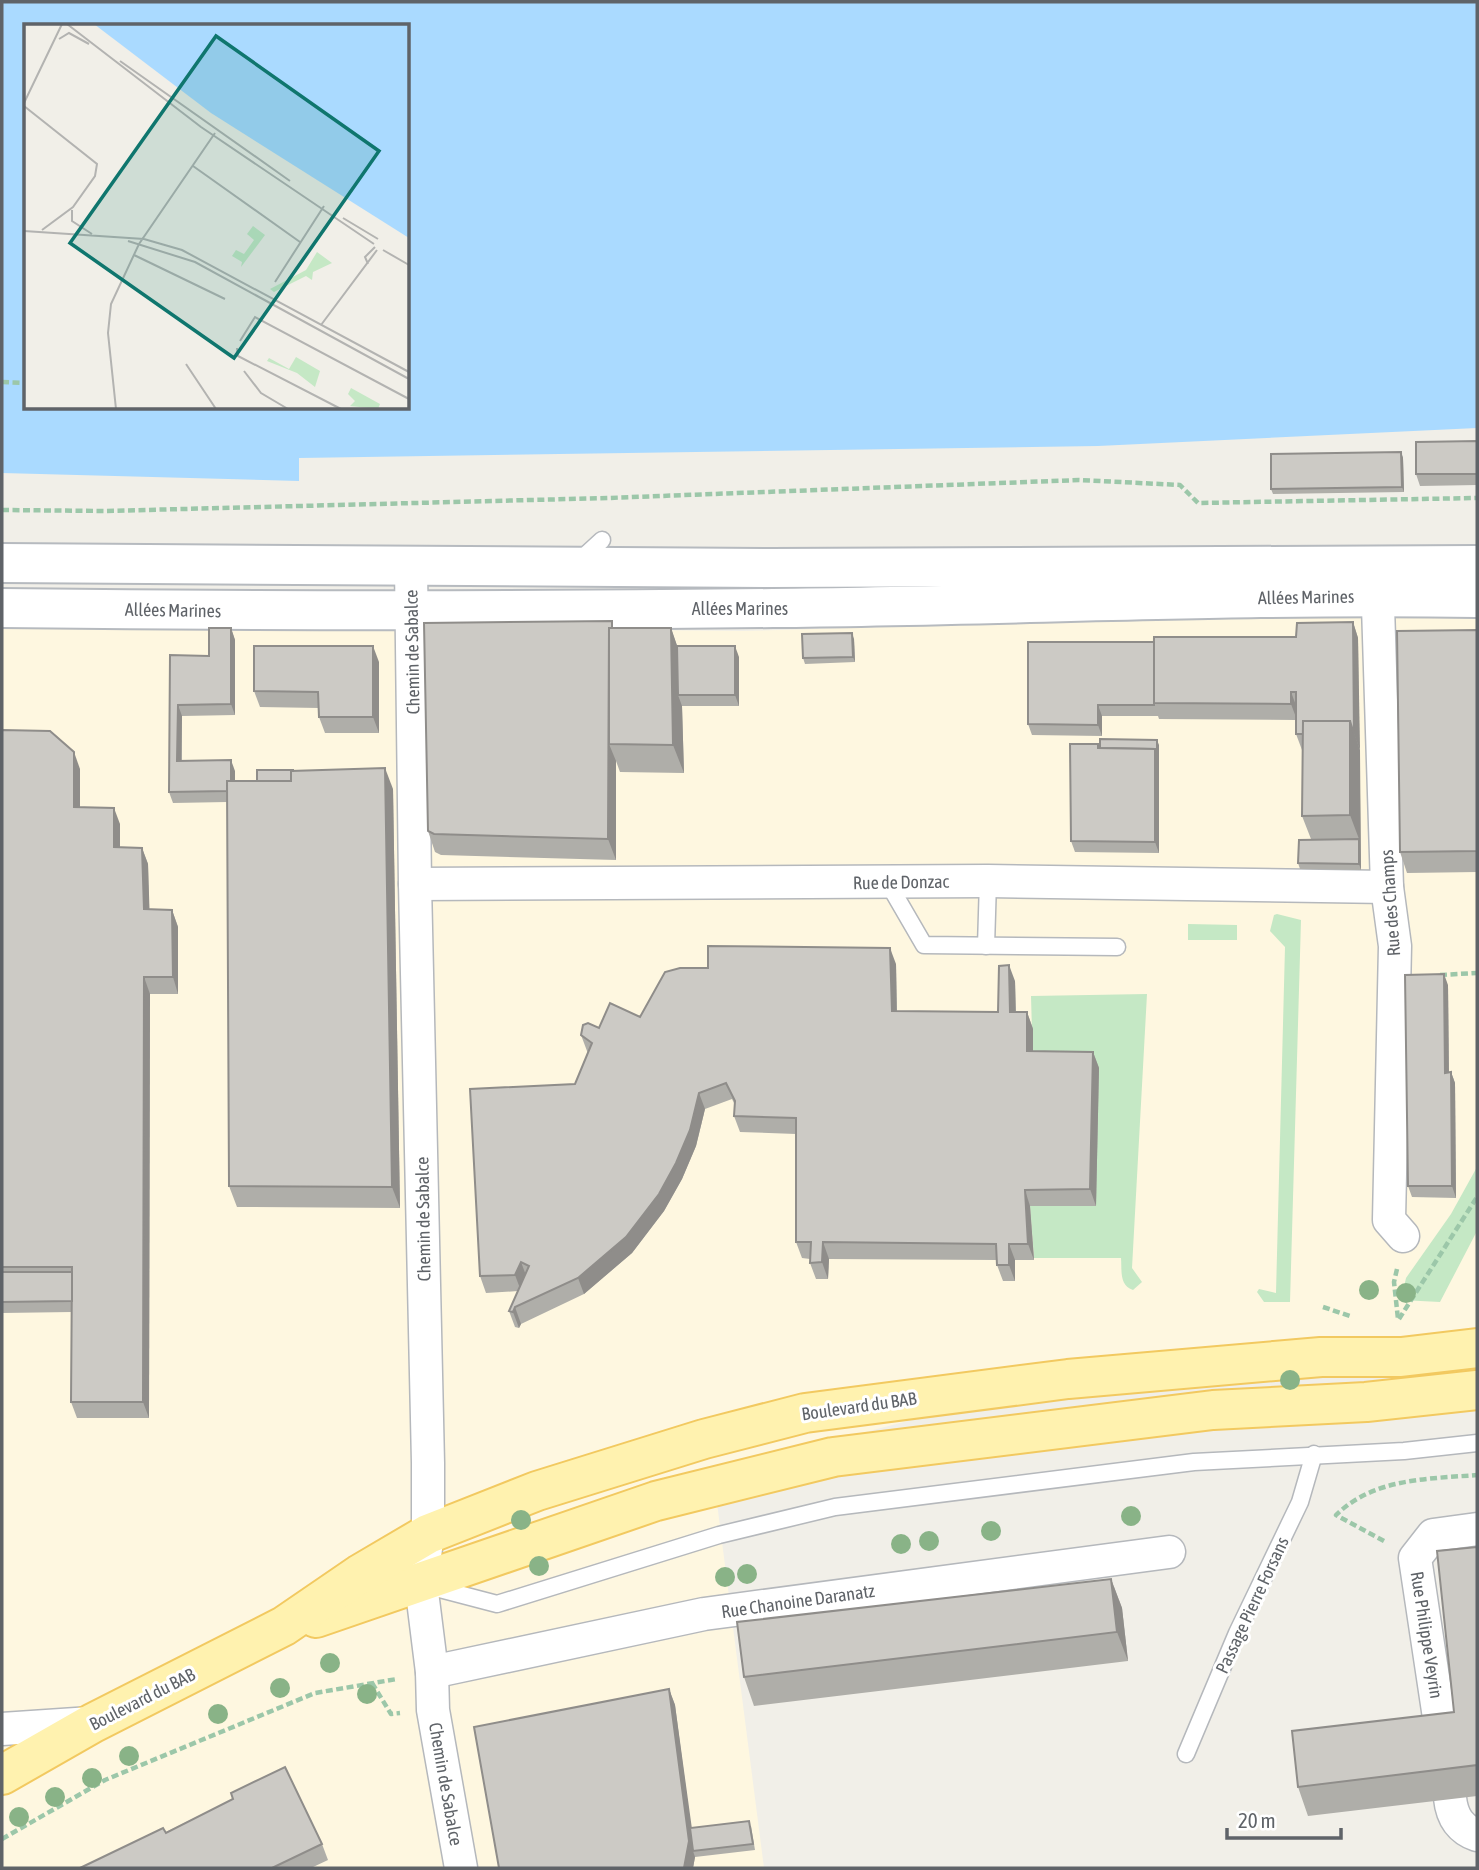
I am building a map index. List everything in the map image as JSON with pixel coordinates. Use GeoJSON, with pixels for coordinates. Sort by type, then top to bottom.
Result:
{"type":"FeatureCollection","features":[{"type":"Feature","properties":{"kind":"main road","name":"Allées Marines"},"geometry":{"type":"LineString","coordinates":[[2,563],[572,567],[1377,581],[1477,598]]}},
{"type":"Feature","properties":{"kind":"main road","name":"Allées Marines"},"geometry":{"type":"LineString","coordinates":[[2,608],[298,611],[771,608],[1377,581],[1477,565]]}},
{"type":"Feature","properties":{"kind":"main road","name":"Boulevard du BAB"},"geometry":{"type":"LineString","coordinates":[[2,1775],[93,1723],[284,1626],[360,1574],[428,1534],[537,1491],[704,1439],[805,1413],[1068,1379],[1321,1357],[1401,1357],[1477,1348]]}},
{"type":"Feature","properties":{"kind":"main road","name":"Boulevard du BAB"},"geometry":{"type":"LineString","coordinates":[[284,1626],[321,1617],[421,1584],[656,1502],[833,1457],[1213,1410],[1366,1402],[1477,1390]]}},
{"type":"Feature","properties":{"kind":"street","name":"Chemin de Sabalce"},"geometry":{"type":"LineString","coordinates":[[411,567],[428,1534],[421,1584],[432,1672],[433,1710],[461,1868]]}},
{"type":"Feature","properties":{"kind":"street","name":"Rue des Champs"},"geometry":{"type":"LineString","coordinates":[[1377,581],[1387,887],[1395,946],[1389,1220],[1403,1236]]}},
{"type":"Feature","properties":{"kind":"street","name":"Rue de Donzac"},"geometry":{"type":"LineString","coordinates":[[415,884],[988,881],[1387,887]]}},
{"type":"Feature","properties":{"kind":"street","name":"Rue Philippe Veyrin"},"geometry":{"type":"LineString","coordinates":[[1443,1744],[1415,1558],[1433,1535],[1477,1530]]}},
{"type":"Feature","properties":{"kind":"street","name":"Rue Chanoine Daranatz"},"geometry":{"type":"LineString","coordinates":[[432,1672],[704,1614],[1168,1552]]}},
{"type":"Feature","properties":{"kind":"street"},"geometry":{"type":"LineString","coordinates":[[2,1729],[93,1723]]}},
{"type":"Feature","properties":{"kind":"street"},"geometry":{"type":"LineString","coordinates":[[1450,1798],[1451,1810],[1470,1833]]}},
{"type":"Feature","properties":{"kind":"lane"},"geometry":{"type":"LineString","coordinates":[[572,567],[602,540]]}},
{"type":"Feature","properties":{"kind":"lane"},"geometry":{"type":"LineString","coordinates":[[986,946],[988,881]]}},
{"type":"Feature","properties":{"kind":"lane"},"geometry":{"type":"LineString","coordinates":[[888,883],[924,945],[1118,947]]}},
{"type":"Feature","properties":{"kind":"lane"},"geometry":{"type":"LineString","coordinates":[[421,1584],[497,1604],[719,1535],[835,1507],[1194,1462],[1404,1451],[1477,1443]]}},
{"type":"Feature","properties":{"kind":"lane","name":"Passage Pierre Forsans"},"geometry":{"type":"LineString","coordinates":[[1186,1755],[1237,1633],[1300,1502],[1314,1454]]}},
{"type":"Feature","properties":{"kind":"path"},"geometry":{"type":"LineString","coordinates":[[2,382],[24,383]]}},
{"type":"Feature","properties":{"kind":"path"},"geometry":{"type":"LineString","coordinates":[[2,510],[106,511],[552,499],[1079,480],[1180,485],[1198,503],[1477,498]]}},
{"type":"Feature","properties":{"kind":"path"},"geometry":{"type":"LineString","coordinates":[[1394,978],[1477,973]]}},
{"type":"Feature","properties":{"kind":"path"},"geometry":{"type":"LineString","coordinates":[[1403,1236],[1394,1282],[1398,1320],[1477,1197]]}},
{"type":"Feature","properties":{"kind":"path"},"geometry":{"type":"LineString","coordinates":[[1377,1538],[1336,1515],[1353,1499],[1378,1488],[1406,1481],[1477,1475]]}},
{"type":"Feature","properties":{"kind":"path"},"geometry":{"type":"LineString","coordinates":[[2,1839],[105,1780],[315,1693],[432,1672]]}},
{"type":"Feature","properties":{"kind":"shaded area"},"geometry":{"type":"Polygon","coordinates":[[[1477,610],[1477,1344],[1068,1379],[713,1472],[764,1868],[2,1868],[2,624],[743,631],[1477,610]]]}},
{"type":"Feature","properties":{"kind":"green space"},"geometry":{"type":"Polygon","coordinates":[[[1274,915],[1301,920],[1290,1302],[1264,1302],[1257,1292],[1259,1289],[1276,1293],[1285,947],[1270,931],[1274,915]]]}},
{"type":"Feature","properties":{"kind":"green space"},"geometry":{"type":"Polygon","coordinates":[[[1188,924],[1237,925],[1237,940],[1188,940],[1188,924]]]}},
{"type":"Feature","properties":{"kind":"green space"},"geometry":{"type":"Polygon","coordinates":[[[1147,994],[1132,1268],[1142,1282],[1133,1290],[1123,1281],[1121,1258],[1034,1258],[1030,1206],[1096,1205],[1033,1067],[1031,996],[1147,994]]]}},
{"type":"Feature","properties":{"kind":"green space"},"geometry":{"type":"Polygon","coordinates":[[[1477,1167],[1477,1231],[1440,1302],[1401,1300],[1406,1278],[1451,1214],[1477,1167]]]}},
{"type":"Feature","properties":{"kind":"water"},"geometry":{"type":"Polygon","coordinates":[[[2,2],[1477,2],[1477,428],[1098,446],[299,458],[299,481],[2,473],[2,2]]]}},
{"type":"Feature","properties":{"kind":"building"},"geometry":{"type":"Polygon","coordinates":[[[1477,441],[1477,474],[1416,474],[1416,442],[1477,441]]]}},
{"type":"Feature","properties":{"kind":"building"},"geometry":{"type":"Polygon","coordinates":[[[1401,452],[1402,487],[1271,489],[1271,454],[1401,452]]]}},
{"type":"Feature","properties":{"kind":"building"},"geometry":{"type":"Polygon","coordinates":[[[612,621],[612,628],[609,628],[608,839],[434,834],[428,831],[424,623],[612,621]]]}},
{"type":"Feature","properties":{"kind":"building"},"geometry":{"type":"Polygon","coordinates":[[[1353,622],[1354,734],[1350,721],[1303,721],[1303,734],[1296,734],[1296,692],[1291,692],[1291,704],[1153,703],[1154,637],[1296,637],[1297,623],[1353,622]]]}},
{"type":"Feature","properties":{"kind":"building"},"geometry":{"type":"Polygon","coordinates":[[[209,628],[231,628],[231,704],[178,705],[177,761],[231,760],[231,781],[227,781],[227,791],[169,792],[170,655],[209,656],[209,628]]]}},
{"type":"Feature","properties":{"kind":"building"},"geometry":{"type":"Polygon","coordinates":[[[609,628],[671,628],[673,745],[609,744],[609,628]]]}},
{"type":"Feature","properties":{"kind":"building"},"geometry":{"type":"Polygon","coordinates":[[[1477,630],[1477,851],[1400,852],[1397,631],[1477,630]]]}},
{"type":"Feature","properties":{"kind":"building"},"geometry":{"type":"Polygon","coordinates":[[[852,633],[853,657],[803,658],[802,634],[852,633]]]}},
{"type":"Feature","properties":{"kind":"building"},"geometry":{"type":"Polygon","coordinates":[[[1028,642],[1154,642],[1154,705],[1098,705],[1098,725],[1028,724],[1028,642]]]}},
{"type":"Feature","properties":{"kind":"building"},"geometry":{"type":"Polygon","coordinates":[[[254,646],[373,646],[373,717],[319,717],[318,692],[254,691],[254,646]]]}},
{"type":"Feature","properties":{"kind":"building"},"geometry":{"type":"Polygon","coordinates":[[[677,646],[735,646],[735,695],[678,695],[677,646]]]}},
{"type":"Feature","properties":{"kind":"building"},"geometry":{"type":"Polygon","coordinates":[[[1303,721],[1350,721],[1350,815],[1302,816],[1303,721]]]}},
{"type":"Feature","properties":{"kind":"building"},"geometry":{"type":"Polygon","coordinates":[[[2,730],[50,731],[74,752],[74,807],[114,808],[114,847],[142,848],[144,909],[172,910],[173,977],[144,977],[143,1402],[71,1402],[72,1267],[2,1267],[2,730]]]}},
{"type":"Feature","properties":{"kind":"building"},"geometry":{"type":"Polygon","coordinates":[[[1100,739],[1157,740],[1157,754],[1155,749],[1100,748],[1100,739]]]}},
{"type":"Feature","properties":{"kind":"building"},"geometry":{"type":"Polygon","coordinates":[[[1070,744],[1098,744],[1098,748],[1155,749],[1155,842],[1071,841],[1070,744]]]}},
{"type":"Feature","properties":{"kind":"building"},"geometry":{"type":"Polygon","coordinates":[[[385,768],[392,1187],[229,1186],[227,781],[291,781],[291,771],[385,768]]]}},
{"type":"Feature","properties":{"kind":"building"},"geometry":{"type":"Polygon","coordinates":[[[257,770],[293,771],[291,781],[257,781],[257,770]]]}},
{"type":"Feature","properties":{"kind":"building"},"geometry":{"type":"Polygon","coordinates":[[[1359,839],[1359,864],[1298,863],[1299,840],[1359,839]]]}},
{"type":"Feature","properties":{"kind":"building"},"geometry":{"type":"Polygon","coordinates":[[[708,946],[890,948],[892,1011],[998,1012],[999,966],[1009,965],[1010,1012],[1027,1012],[1027,1051],[1093,1052],[1090,1189],[1025,1190],[1028,1244],[1009,1244],[1009,1265],[997,1265],[996,1244],[823,1242],[822,1262],[810,1263],[811,1242],[796,1242],[796,1118],[734,1116],[735,1101],[726,1083],[699,1093],[690,1130],[676,1163],[659,1194],[626,1237],[578,1278],[515,1307],[513,1312],[509,1311],[529,1266],[521,1262],[515,1275],[480,1276],[470,1089],[575,1084],[592,1043],[581,1035],[583,1025],[588,1023],[599,1028],[610,1003],[640,1017],[665,972],[680,968],[708,968],[708,946]]]}},
{"type":"Feature","properties":{"kind":"building"},"geometry":{"type":"Polygon","coordinates":[[[1444,974],[1445,1073],[1451,1072],[1452,1186],[1408,1186],[1405,975],[1444,974]]]}},
{"type":"Feature","properties":{"kind":"building"},"geometry":{"type":"Polygon","coordinates":[[[2,1272],[72,1272],[72,1301],[2,1302],[2,1272]]]}},
{"type":"Feature","properties":{"kind":"building"},"geometry":{"type":"Polygon","coordinates":[[[1477,1547],[1477,1765],[1298,1787],[1292,1731],[1454,1712],[1437,1551],[1477,1547]]]}},
{"type":"Feature","properties":{"kind":"building"},"geometry":{"type":"Polygon","coordinates":[[[1111,1579],[1117,1632],[744,1677],[737,1622],[1111,1579]]]}},
{"type":"Feature","properties":{"kind":"building"},"geometry":{"type":"Polygon","coordinates":[[[669,1689],[689,1841],[684,1868],[499,1868],[474,1727],[669,1689]]]}},
{"type":"Feature","properties":{"kind":"building"},"geometry":{"type":"Polygon","coordinates":[[[285,1767],[322,1844],[272,1868],[80,1868],[163,1828],[166,1833],[233,1799],[231,1793],[285,1767]]]}},
{"type":"Feature","properties":{"kind":"building"},"geometry":{"type":"Polygon","coordinates":[[[749,1821],[753,1844],[693,1851],[690,1828],[749,1821]]]}}]}
